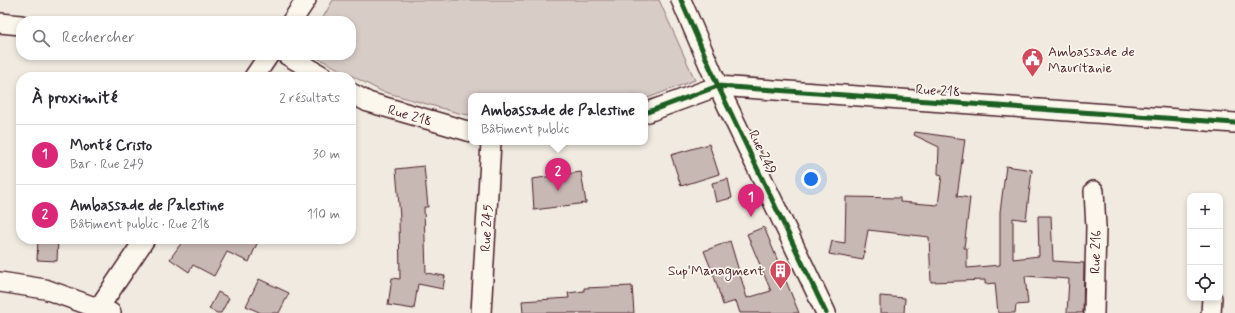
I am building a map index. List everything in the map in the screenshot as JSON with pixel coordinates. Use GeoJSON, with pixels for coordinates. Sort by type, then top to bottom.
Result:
{"type":"FeatureCollection","features":[{"type":"Feature","properties":{"kind":"street"},"geometry":{"type":"LineString","coordinates":[[295,16],[306,0]]}},
{"type":"Feature","properties":{"kind":"street","name":"Rue 249"},"geometry":{"type":"LineString","coordinates":[[681,0],[718,86],[826,313]]}},
{"type":"Feature","properties":{"kind":"street"},"geometry":{"type":"LineString","coordinates":[[0,23],[16,25]]}},
{"type":"Feature","properties":{"kind":"street"},"geometry":{"type":"LineString","coordinates":[[257,72],[265,60]]}},
{"type":"Feature","properties":{"kind":"street"},"geometry":{"type":"LineString","coordinates":[[295,60],[316,72]]}},
{"type":"Feature","properties":{"kind":"street","name":"Rue 218"},"geometry":{"type":"LineString","coordinates":[[648,113],[718,86],[1235,123]]}},
{"type":"Feature","properties":{"kind":"street","name":"Rue 218"},"geometry":{"type":"LineString","coordinates":[[356,96],[368,102],[468,131]]}},
{"type":"Feature","properties":{"kind":"street","name":"Rue 245"},"geometry":{"type":"LineString","coordinates":[[481,313],[491,145]]}},
{"type":"Feature","properties":{"kind":"street","name":"Rue 216"},"geometry":{"type":"LineString","coordinates":[[1094,191],[1096,227],[1094,313]]}},
{"type":"Feature","properties":{"kind":"street"},"geometry":{"type":"LineString","coordinates":[[0,282],[44,289],[102,312],[142,244]]}},
{"type":"Feature","properties":{"kind":"street"},"geometry":{"type":"LineString","coordinates":[[1211,313],[1212,301]]}},
{"type":"Feature","properties":{"kind":"shaded area"},"geometry":{"type":"Polygon","coordinates":[[[333,0],[659,0],[695,80],[648,98],[648,93],[468,93],[468,115],[462,114],[381,91],[356,78],[356,72],[345,72],[322,60],[356,60],[356,16],[324,16],[333,0]]]}},
{"type":"Feature","properties":{"kind":"building"},"geometry":{"type":"Polygon","coordinates":[[[915,132],[965,139],[957,196],[970,198],[964,248],[967,248],[967,268],[1000,265],[1000,212],[1006,166],[1032,170],[1026,220],[1013,218],[1013,259],[1039,256],[1038,216],[1051,216],[1053,261],[1084,263],[1083,313],[1067,313],[1069,279],[1025,276],[1028,304],[1016,305],[1015,313],[998,313],[995,283],[985,284],[985,280],[931,282],[929,237],[868,230],[863,260],[829,254],[832,241],[845,243],[846,197],[900,198],[900,202],[938,205],[942,175],[938,174],[939,147],[914,135],[915,132]]]}},
{"type":"Feature","properties":{"kind":"building"},"geometry":{"type":"Polygon","coordinates":[[[709,144],[719,174],[681,186],[671,155],[709,144]]]}},
{"type":"Feature","properties":{"kind":"building"},"geometry":{"type":"Polygon","coordinates":[[[424,166],[428,207],[424,207],[426,273],[445,276],[443,289],[418,284],[414,309],[388,305],[392,278],[400,279],[400,217],[396,169],[424,166]]]}},
{"type":"Feature","properties":{"kind":"building"},"geometry":{"type":"Polygon","coordinates":[[[581,172],[586,203],[534,210],[532,179],[581,172]]]}},
{"type":"Feature","properties":{"kind":"building"},"geometry":{"type":"Polygon","coordinates":[[[728,179],[732,198],[716,202],[712,183],[728,179]]]}},
{"type":"Feature","properties":{"kind":"building"},"geometry":{"type":"Polygon","coordinates":[[[764,227],[799,313],[740,313],[736,301],[723,305],[704,251],[730,241],[747,298],[771,291],[747,234],[764,227]]]}},
{"type":"Feature","properties":{"kind":"building"},"geometry":{"type":"Polygon","coordinates":[[[38,244],[58,244],[57,261],[37,260],[38,244]]]}},
{"type":"Feature","properties":{"kind":"building"},"geometry":{"type":"Polygon","coordinates":[[[180,244],[257,244],[249,262],[227,252],[214,276],[193,265],[189,272],[170,259],[180,244]]]}},
{"type":"Feature","properties":{"kind":"building"},"geometry":{"type":"Polygon","coordinates":[[[259,279],[289,293],[279,313],[261,313],[246,306],[259,279]]]}},
{"type":"Feature","properties":{"kind":"building"},"geometry":{"type":"Polygon","coordinates":[[[632,286],[634,313],[523,313],[522,301],[569,298],[568,293],[584,291],[584,288],[632,286]]]}},
{"type":"Feature","properties":{"kind":"building"},"geometry":{"type":"Polygon","coordinates":[[[218,292],[229,298],[221,313],[217,313],[209,309],[218,292]]]}},
{"type":"Feature","properties":{"kind":"building"},"geometry":{"type":"Polygon","coordinates":[[[880,296],[905,298],[904,313],[880,313],[880,296]]]}},
{"type":"Feature","properties":{"kind":"cycle path"},"geometry":{"type":"LineString","coordinates":[[681,0],[718,86],[826,313]]}},
{"type":"Feature","properties":{"kind":"cycle path"},"geometry":{"type":"LineString","coordinates":[[648,112],[718,86],[1235,123]]}},
{"type":"Feature","properties":{"kind":"place","name":"Ambassade de Mauritanie"},"geometry":{"type":"Point","coordinates":[1033,78]}},
{"type":"Feature","properties":{"kind":"place","name":"Ambassade de Palestine"},"geometry":{"type":"Point","coordinates":[558,191]}},
{"type":"Feature","properties":{"kind":"place","name":"Monté Cristo"},"geometry":{"type":"Point","coordinates":[751,217]}},
{"type":"Feature","properties":{"kind":"place","name":"Sup'Managment"},"geometry":{"type":"Point","coordinates":[780,290]}}]}
